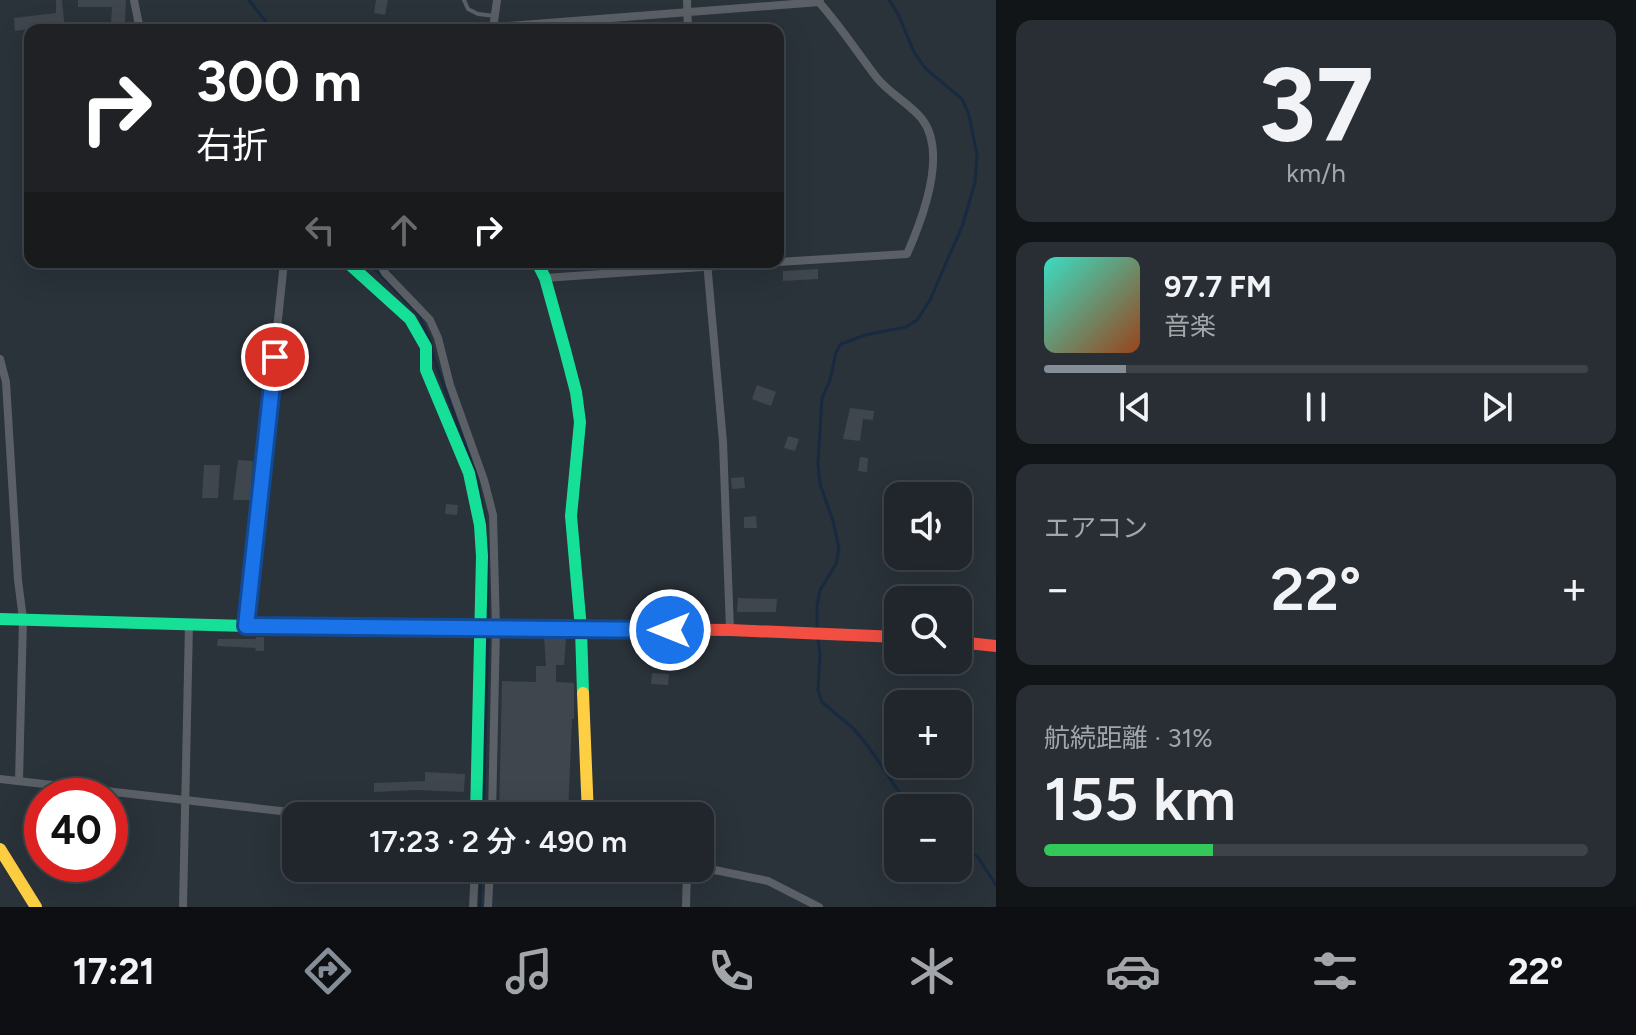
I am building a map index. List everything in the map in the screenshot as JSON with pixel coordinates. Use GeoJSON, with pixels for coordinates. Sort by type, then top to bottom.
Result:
{"type":"FeatureCollection","features":[{"type":"Feature","properties":{"kind":"street"},"geometry":{"type":"LineString","coordinates":[[134,0],[139,24]]}},
{"type":"Feature","properties":{"kind":"street"},"geometry":{"type":"LineString","coordinates":[[494,24],[497,0]]}},
{"type":"Feature","properties":{"kind":"street"},"geometry":{"type":"LineString","coordinates":[[687,0],[688,24]]}},
{"type":"Feature","properties":{"kind":"street"},"geometry":{"type":"LineString","coordinates":[[539,24],[818,1],[878,80],[924,122],[932,142],[929,194],[907,254],[784,262]]}},
{"type":"Feature","properties":{"kind":"street"},"geometry":{"type":"LineString","coordinates":[[246,626],[283,268]]}},
{"type":"Feature","properties":{"kind":"street"},"geometry":{"type":"LineString","coordinates":[[354,268],[410,319],[426,347],[426,370],[469,473],[480,525],[482,556],[476,802]]}},
{"type":"Feature","properties":{"kind":"street"},"geometry":{"type":"LineString","coordinates":[[382,268],[430,320],[493,515],[496,628],[492,802]]}},
{"type":"Feature","properties":{"kind":"street"},"geometry":{"type":"LineString","coordinates":[[540,268],[576,392],[580,422],[571,516],[581,629],[587,802]]}},
{"type":"Feature","properties":{"kind":"street"},"geometry":{"type":"LineString","coordinates":[[545,278],[661,268]]}},
{"type":"Feature","properties":{"kind":"street"},"geometry":{"type":"LineString","coordinates":[[707,268],[723,442],[730,630]]}},
{"type":"Feature","properties":{"kind":"street"},"geometry":{"type":"LineString","coordinates":[[0,359],[6,382],[23,619],[19,781]]}},
{"type":"Feature","properties":{"kind":"street"},"geometry":{"type":"LineString","coordinates":[[0,619],[246,626],[730,630],[884,636]]}},
{"type":"Feature","properties":{"kind":"street"},"geometry":{"type":"LineString","coordinates":[[183,907],[189,624]]}},
{"type":"Feature","properties":{"kind":"street"},"geometry":{"type":"LineString","coordinates":[[972,643],[996,646]]}},
{"type":"Feature","properties":{"kind":"street"},"geometry":{"type":"LineString","coordinates":[[0,779],[282,811]]}},
{"type":"Feature","properties":{"kind":"street"},"geometry":{"type":"LineString","coordinates":[[0,849],[36,907]]}},
{"type":"Feature","properties":{"kind":"street"},"geometry":{"type":"LineString","coordinates":[[714,870],[768,881],[819,907]]}},
{"type":"Feature","properties":{"kind":"street"},"geometry":{"type":"LineString","coordinates":[[473,907],[474,882]]}},
{"type":"Feature","properties":{"kind":"street"},"geometry":{"type":"LineString","coordinates":[[488,907],[489,882]]}},
{"type":"Feature","properties":{"kind":"street"},"geometry":{"type":"LineString","coordinates":[[686,907],[687,882]]}},
{"type":"Feature","properties":{"kind":"lane"},"geometry":{"type":"LineString","coordinates":[[464,0],[468,9],[495,16]]}},
{"type":"Feature","properties":{"kind":"building"},"geometry":{"type":"Polygon","coordinates":[[[56,0],[62,0],[64,24],[24,24],[24,30],[15,31],[14,18],[56,13],[56,0]]]}},
{"type":"Feature","properties":{"kind":"building"},"geometry":{"type":"Polygon","coordinates":[[[78,0],[126,0],[125,22],[111,22],[112,7],[78,7],[78,0]]]}},
{"type":"Feature","properties":{"kind":"building"},"geometry":{"type":"Polygon","coordinates":[[[376,0],[388,0],[385,15],[374,13],[376,0]]]}},
{"type":"Feature","properties":{"kind":"building"},"geometry":{"type":"Polygon","coordinates":[[[818,269],[818,279],[783,281],[783,271],[818,269]]]}},
{"type":"Feature","properties":{"kind":"building"},"geometry":{"type":"Polygon","coordinates":[[[757,385],[776,392],[771,406],[752,399],[757,385]]]}},
{"type":"Feature","properties":{"kind":"building"},"geometry":{"type":"Polygon","coordinates":[[[850,408],[874,411],[873,420],[863,419],[860,441],[843,439],[850,408]]]}},
{"type":"Feature","properties":{"kind":"building"},"geometry":{"type":"Polygon","coordinates":[[[788,436],[799,439],[795,451],[784,448],[788,436]]]}},
{"type":"Feature","properties":{"kind":"building"},"geometry":{"type":"Polygon","coordinates":[[[860,457],[868,458],[867,472],[858,471],[860,457]]]}},
{"type":"Feature","properties":{"kind":"building"},"geometry":{"type":"Polygon","coordinates":[[[238,460],[253,461],[250,500],[233,500],[238,460]]]}},
{"type":"Feature","properties":{"kind":"building"},"geometry":{"type":"Polygon","coordinates":[[[204,465],[220,465],[218,498],[202,498],[204,465]]]}},
{"type":"Feature","properties":{"kind":"building"},"geometry":{"type":"Polygon","coordinates":[[[744,477],[745,488],[732,489],[731,478],[744,477]]]}},
{"type":"Feature","properties":{"kind":"building"},"geometry":{"type":"Polygon","coordinates":[[[446,504],[458,505],[457,515],[445,514],[446,504]]]}},
{"type":"Feature","properties":{"kind":"building"},"geometry":{"type":"Polygon","coordinates":[[[756,516],[757,528],[744,528],[744,517],[756,516]]]}},
{"type":"Feature","properties":{"kind":"building"},"geometry":{"type":"Polygon","coordinates":[[[738,598],[777,599],[776,612],[737,612],[738,598]]]}},
{"type":"Feature","properties":{"kind":"building"},"geometry":{"type":"Polygon","coordinates":[[[264,637],[264,651],[217,646],[218,639],[264,637]]]}},
{"type":"Feature","properties":{"kind":"building"},"geometry":{"type":"Polygon","coordinates":[[[544,637],[566,638],[564,665],[556,665],[556,682],[574,683],[569,802],[499,802],[502,681],[536,682],[536,666],[546,666],[544,637]]]}},
{"type":"Feature","properties":{"kind":"building"},"geometry":{"type":"Polygon","coordinates":[[[652,673],[669,674],[668,685],[651,684],[652,673]]]}},
{"type":"Feature","properties":{"kind":"building"},"geometry":{"type":"Polygon","coordinates":[[[425,772],[465,774],[464,792],[374,792],[374,783],[425,781],[425,772]]]}},
{"type":"Feature","properties":{"kind":"waterway"},"geometry":{"type":"LineString","coordinates":[[249,0],[267,24]]}},
{"type":"Feature","properties":{"kind":"waterway"},"geometry":{"type":"LineString","coordinates":[[817,630],[820,590],[836,564],[839,548],[820,484],[818,463],[822,398],[830,380],[836,352],[841,344],[865,335],[906,327],[917,320],[930,300],[963,224],[975,182],[977,155],[969,115],[962,99],[925,68],[889,0]]}},
{"type":"Feature","properties":{"kind":"waterway"},"geometry":{"type":"LineString","coordinates":[[374,268],[419,315],[476,475],[485,523]]}},
{"type":"Feature","properties":{"kind":"waterway"},"geometry":{"type":"LineString","coordinates":[[487,542],[488,623]]}},
{"type":"Feature","properties":{"kind":"waterway"},"geometry":{"type":"LineString","coordinates":[[483,802],[488,630]]}},
{"type":"Feature","properties":{"kind":"waterway"},"geometry":{"type":"LineString","coordinates":[[818,638],[818,690],[822,702],[853,728],[901,794]]}},
{"type":"Feature","properties":{"kind":"waterway"},"geometry":{"type":"LineString","coordinates":[[972,854],[977,856],[996,885]]}},
{"type":"Feature","properties":{"kind":"waterway"},"geometry":{"type":"LineString","coordinates":[[480,907],[481,882]]}},
{"type":"Feature","properties":{"kind":"traffic: fast"},"geometry":{"type":"LineString","coordinates":[[354,268],[410,319],[426,347],[426,370],[469,473],[480,525],[482,556],[476,802]]}},
{"type":"Feature","properties":{"kind":"traffic: fast"},"geometry":{"type":"LineString","coordinates":[[540,268],[576,392],[580,422],[571,516],[583,693]]}},
{"type":"Feature","properties":{"kind":"traffic: fast"},"geometry":{"type":"LineString","coordinates":[[0,619],[380,627]]}},
{"type":"Feature","properties":{"kind":"traffic: slow"},"geometry":{"type":"LineString","coordinates":[[583,693],[587,802]]}},
{"type":"Feature","properties":{"kind":"traffic: slow"},"geometry":{"type":"LineString","coordinates":[[0,849],[36,907]]}},
{"type":"Feature","properties":{"kind":"traffic: jam"},"geometry":{"type":"LineString","coordinates":[[380,627],[730,630],[884,636]]}},
{"type":"Feature","properties":{"kind":"traffic: jam"},"geometry":{"type":"LineString","coordinates":[[972,643],[996,646]]}},
{"type":"Feature","properties":{"kind":"route"},"geometry":{"type":"LineString","coordinates":[[275,357],[246,626],[670,630]]}}]}
